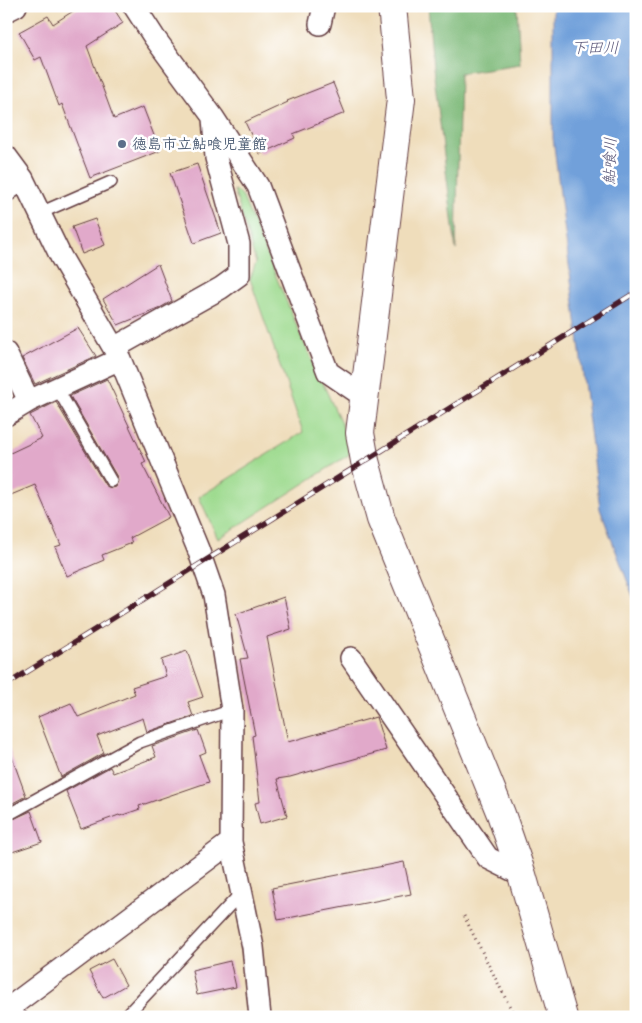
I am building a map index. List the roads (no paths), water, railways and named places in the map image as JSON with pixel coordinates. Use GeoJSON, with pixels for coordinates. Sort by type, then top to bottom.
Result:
{"type":"FeatureCollection","features":[{"type":"Feature","properties":{"kind":"street"},"geometry":{"type":"LineString","coordinates":[[6,11],[16,6]]}},
{"type":"Feature","properties":{"kind":"street"},"geometry":{"type":"LineString","coordinates":[[392,6],[401,99],[366,398],[360,433],[365,461],[381,519],[501,814],[522,874],[563,1017]]}},
{"type":"Feature","properties":{"kind":"street"},"geometry":{"type":"LineString","coordinates":[[135,7],[154,37],[213,117],[258,186],[328,372],[366,398]]}},
{"type":"Feature","properties":{"kind":"street"},"geometry":{"type":"LineString","coordinates":[[6,415],[117,353],[239,275],[239,244],[216,158],[213,117]]}},
{"type":"Feature","properties":{"kind":"street"},"geometry":{"type":"LineString","coordinates":[[6,156],[14,185],[40,214],[61,257],[117,353],[198,548],[214,595],[232,710],[231,842],[253,947],[260,1017]]}},
{"type":"Feature","properties":{"kind":"street"},"geometry":{"type":"LineString","coordinates":[[6,353],[29,401]]}},
{"type":"Feature","properties":{"kind":"street"},"geometry":{"type":"LineString","coordinates":[[351,658],[488,858],[522,874]]}},
{"type":"Feature","properties":{"kind":"street"},"geometry":{"type":"LineString","coordinates":[[6,1010],[231,842]]}},
{"type":"Feature","properties":{"kind":"lane"},"geometry":{"type":"LineString","coordinates":[[40,214],[111,182]]}},
{"type":"Feature","properties":{"kind":"lane"},"geometry":{"type":"LineString","coordinates":[[56,388],[111,481]]}},
{"type":"Feature","properties":{"kind":"lane"},"geometry":{"type":"LineString","coordinates":[[13,812],[140,742],[232,710]]}},
{"type":"Feature","properties":{"kind":"lane"},"geometry":{"type":"LineString","coordinates":[[125,1017],[242,892]]}},
{"type":"Feature","properties":{"kind":"lane"},"geometry":{"type":"LineString","coordinates":[[6,1010],[22,1017]]}},
{"type":"Feature","properties":{"kind":"water","name":"下田川"},"geometry":{"type":"Polygon","coordinates":[[[553,6],[636,6],[636,604],[600,509],[553,138],[553,6]]]}},
{"type":"Feature","properties":{"kind":"railway"},"geometry":{"type":"LineString","coordinates":[[6,685],[636,292]]}},
{"type":"Feature","properties":{"kind":"place","name":"徳島市立鮎喰児童館"},"geometry":{"type":"Point","coordinates":[122,144]}},
{"type":"Feature","properties":{"kind":"water label","name":"鮎喰川"},"geometry":{"type":"Point","coordinates":[610,161]}}]}
